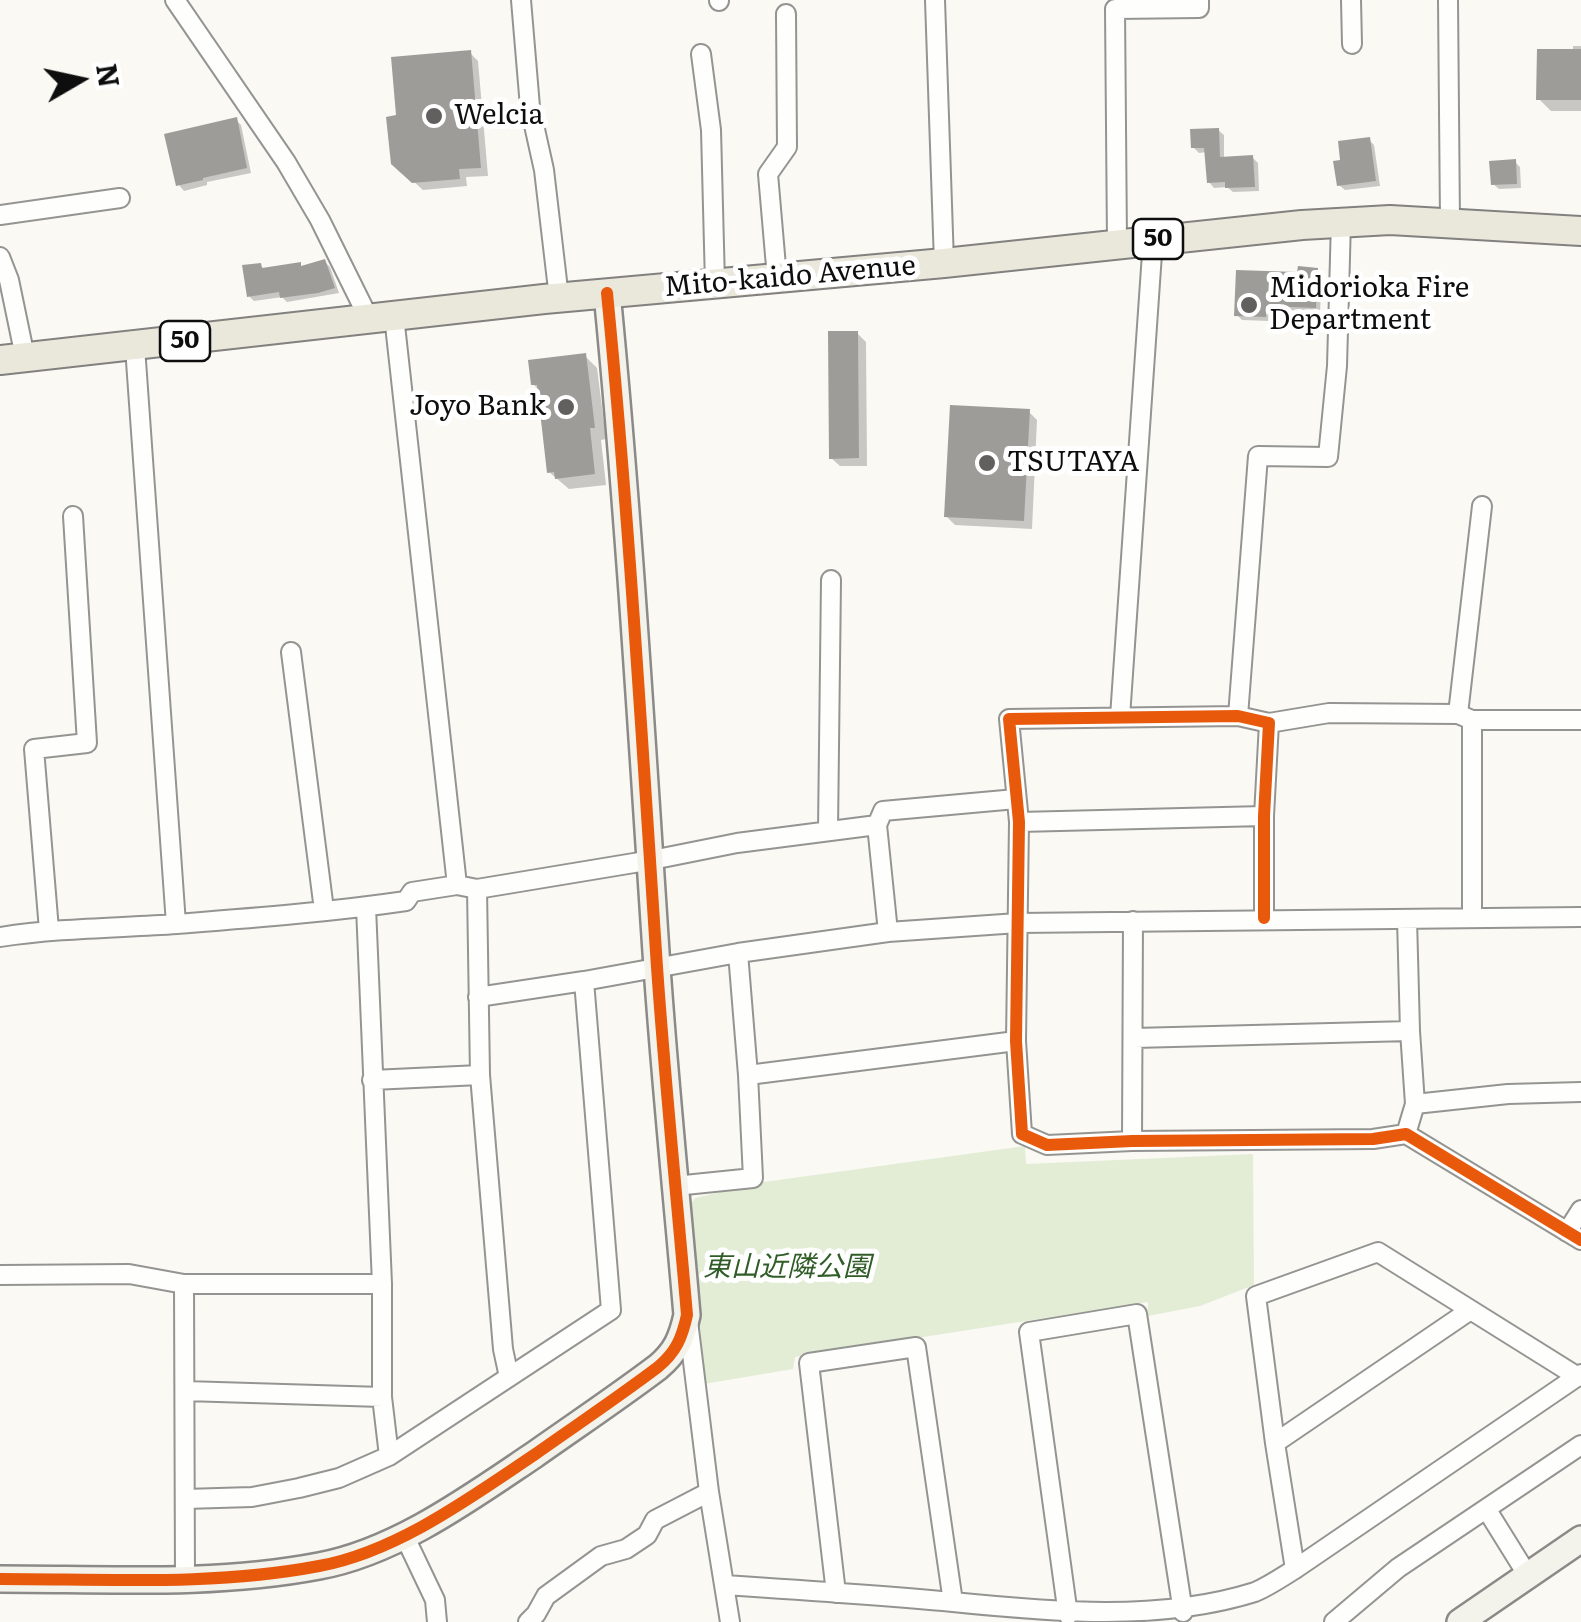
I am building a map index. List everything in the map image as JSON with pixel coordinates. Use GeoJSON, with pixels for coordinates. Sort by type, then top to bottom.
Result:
{"type":"FeatureCollection","features":[{"type":"Feature","properties":{"kind":"main road","name":"Mito-kaido Avenue"},"geometry":{"type":"LineString","coordinates":[[13,359],[607,293],[1342,222],[1450,222],[1581,231]]}},
{"type":"Feature","properties":{"kind":"street"},"geometry":{"type":"LineString","coordinates":[[175,0],[286,162],[382,318],[457,885]]}},
{"type":"Feature","properties":{"kind":"street"},"geometry":{"type":"LineString","coordinates":[[520,0],[530,108],[544,170],[559,298]]}},
{"type":"Feature","properties":{"kind":"street"},"geometry":{"type":"LineString","coordinates":[[934,0],[944,263]]}},
{"type":"Feature","properties":{"kind":"street"},"geometry":{"type":"LineString","coordinates":[[1117,244],[1115,9],[1199,8],[1199,0]]}},
{"type":"Feature","properties":{"kind":"street"},"geometry":{"type":"LineString","coordinates":[[1350,0],[1352,44]]}},
{"type":"Feature","properties":{"kind":"street"},"geometry":{"type":"LineString","coordinates":[[1448,0],[1450,222]]}},
{"type":"Feature","properties":{"kind":"street"},"geometry":{"type":"LineString","coordinates":[[777,278],[768,174],[788,147],[786,14]]}},
{"type":"Feature","properties":{"kind":"street"},"geometry":{"type":"LineString","coordinates":[[701,54],[711,130],[716,284]]}},
{"type":"Feature","properties":{"kind":"street"},"geometry":{"type":"LineString","coordinates":[[0,216],[120,198]]}},
{"type":"Feature","properties":{"kind":"street"},"geometry":{"type":"LineString","coordinates":[[1238,716],[1258,456],[1328,457],[1337,366],[1342,222]]}},
{"type":"Feature","properties":{"kind":"street"},"geometry":{"type":"LineString","coordinates":[[1120,718],[1153,239]]}},
{"type":"Feature","properties":{"kind":"street"},"geometry":{"type":"LineString","coordinates":[[0,256],[9,280],[13,359]]}},
{"type":"Feature","properties":{"kind":"street"},"geometry":{"type":"LineString","coordinates":[[607,293],[675,1186],[709,1492],[730,1622]]}},
{"type":"Feature","properties":{"kind":"street"},"geometry":{"type":"LineString","coordinates":[[135,347],[176,924]]}},
{"type":"Feature","properties":{"kind":"street"},"geometry":{"type":"LineString","coordinates":[[1472,917],[1465,717],[1482,506]]}},
{"type":"Feature","properties":{"kind":"street"},"geometry":{"type":"LineString","coordinates":[[49,930],[34,748],[87,743],[73,516]]}},
{"type":"Feature","properties":{"kind":"street"},"geometry":{"type":"LineString","coordinates":[[828,830],[831,580]]}},
{"type":"Feature","properties":{"kind":"street"},"geometry":{"type":"LineString","coordinates":[[291,652],[324,910]]}},
{"type":"Feature","properties":{"kind":"street"},"geometry":{"type":"LineString","coordinates":[[1581,720],[1329,713],[1268,723],[1238,716],[1008,719],[1019,822],[1016,1041],[1022,1134],[1047,1145],[1373,1139],[1406,1134],[1574,1236],[1581,1210]]}},
{"type":"Feature","properties":{"kind":"street"},"geometry":{"type":"LineString","coordinates":[[1264,918],[1268,723]]}},
{"type":"Feature","properties":{"kind":"street"},"geometry":{"type":"LineString","coordinates":[[888,932],[877,825],[883,811],[1016,799]]}},
{"type":"Feature","properties":{"kind":"street"},"geometry":{"type":"LineString","coordinates":[[1019,822],[1264,816]]}},
{"type":"Feature","properties":{"kind":"street"},"geometry":{"type":"LineString","coordinates":[[0,937],[406,902],[412,892],[457,885],[477,888],[737,843],[877,825]]}},
{"type":"Feature","properties":{"kind":"street"},"geometry":{"type":"LineString","coordinates":[[477,888],[480,1075],[503,1349],[510,1377]]}},
{"type":"Feature","properties":{"kind":"street"},"geometry":{"type":"LineString","coordinates":[[366,907],[382,1284],[382,1396],[389,1456]]}},
{"type":"Feature","properties":{"kind":"street"},"geometry":{"type":"LineString","coordinates":[[478,997],[888,932],[1018,923],[1581,917]]}},
{"type":"Feature","properties":{"kind":"street"},"geometry":{"type":"LineString","coordinates":[[1406,1134],[1415,1104],[1407,919]]}},
{"type":"Feature","properties":{"kind":"street"},"geometry":{"type":"LineString","coordinates":[[1132,1141],[1133,921]]}},
{"type":"Feature","properties":{"kind":"street"},"geometry":{"type":"LineString","coordinates":[[675,1186],[753,1178],[738,954]]}},
{"type":"Feature","properties":{"kind":"street"},"geometry":{"type":"LineString","coordinates":[[185,1499],[252,1497],[299,1488],[339,1478],[389,1456],[611,1310],[584,981]]}},
{"type":"Feature","properties":{"kind":"street"},"geometry":{"type":"LineString","coordinates":[[1134,1038],[1410,1031]]}},
{"type":"Feature","properties":{"kind":"street"},"geometry":{"type":"LineString","coordinates":[[748,1075],[1016,1041]]}},
{"type":"Feature","properties":{"kind":"street"},"geometry":{"type":"LineString","coordinates":[[372,1080],[480,1075]]}},
{"type":"Feature","properties":{"kind":"street"},"geometry":{"type":"LineString","coordinates":[[1415,1104],[1508,1094],[1581,1092]]}},
{"type":"Feature","properties":{"kind":"street"},"geometry":{"type":"LineString","coordinates":[[725,1585],[1068,1615],[1212,1614],[1294,1569],[1579,1376],[1378,1252],[1256,1296],[1294,1569]]}},
{"type":"Feature","properties":{"kind":"street"},"geometry":{"type":"LineString","coordinates":[[0,1275],[128,1274],[184,1284],[382,1284]]}},
{"type":"Feature","properties":{"kind":"street"},"geometry":{"type":"LineString","coordinates":[[184,1284],[186,1580]]}},
{"type":"Feature","properties":{"kind":"street"},"geometry":{"type":"LineString","coordinates":[[1274,1443],[1469,1311]]}},
{"type":"Feature","properties":{"kind":"street"},"geometry":{"type":"LineString","coordinates":[[1068,1615],[1029,1332],[1137,1314],[1183,1612]]}},
{"type":"Feature","properties":{"kind":"street"},"geometry":{"type":"LineString","coordinates":[[0,1579],[186,1580],[322,1566],[369,1552],[472,1496],[658,1367],[672,1355],[682,1338],[687,1315]]}},
{"type":"Feature","properties":{"kind":"street"},"geometry":{"type":"LineString","coordinates":[[836,1592],[810,1363],[916,1347],[953,1602]]}},
{"type":"Feature","properties":{"kind":"street"},"geometry":{"type":"LineString","coordinates":[[185,1392],[382,1396]]}},
{"type":"Feature","properties":{"kind":"street"},"geometry":{"type":"LineString","coordinates":[[1334,1622],[1398,1568],[1581,1444]]}},
{"type":"Feature","properties":{"kind":"street"},"geometry":{"type":"LineString","coordinates":[[528,1622],[546,1596],[600,1556],[626,1549],[648,1534],[655,1520],[709,1492]]}},
{"type":"Feature","properties":{"kind":"street"},"geometry":{"type":"LineString","coordinates":[[1487,1510],[1528,1576]]}},
{"type":"Feature","properties":{"kind":"street"},"geometry":{"type":"LineString","coordinates":[[404,1535],[435,1600],[437,1622]]}},
{"type":"Feature","properties":{"kind":"street"},"geometry":{"type":"LineString","coordinates":[[1460,1622],[1581,1539]]}},
{"type":"Feature","properties":{"kind":"green space","name":"東山近隣公園"},"geometry":{"type":"Polygon","coordinates":[[[1025,1146],[1026,1164],[1253,1154],[1254,1285],[1200,1306],[1148,1316],[1148,1302],[795,1357],[793,1369],[704,1384],[688,1208],[695,1198],[764,1182],[1025,1146]]]}},
{"type":"Feature","properties":{"kind":"building"},"geometry":{"type":"Polygon","coordinates":[[[1537,49],[1581,49],[1581,100],[1536,100],[1537,49]]]}},
{"type":"Feature","properties":{"kind":"building","name":"Welcia"},"geometry":{"type":"Polygon","coordinates":[[[471,50],[481,168],[459,169],[460,179],[412,183],[391,164],[386,117],[396,115],[391,57],[471,50]]]}},
{"type":"Feature","properties":{"kind":"building"},"geometry":{"type":"Polygon","coordinates":[[[237,117],[247,168],[176,186],[164,134],[237,117]]]}},
{"type":"Feature","properties":{"kind":"building"},"geometry":{"type":"Polygon","coordinates":[[[1219,128],[1220,157],[1253,155],[1255,187],[1225,188],[1225,182],[1207,183],[1204,148],[1191,148],[1190,129],[1219,128]]]}},
{"type":"Feature","properties":{"kind":"building"},"geometry":{"type":"Polygon","coordinates":[[[1370,137],[1376,181],[1337,186],[1333,161],[1340,160],[1338,141],[1370,137]]]}},
{"type":"Feature","properties":{"kind":"building"},"geometry":{"type":"Polygon","coordinates":[[[1516,159],[1517,184],[1491,185],[1489,161],[1516,159]]]}},
{"type":"Feature","properties":{"kind":"building"},"geometry":{"type":"Polygon","coordinates":[[[325,259],[335,288],[280,298],[279,292],[247,297],[242,265],[261,263],[262,268],[301,262],[301,266],[325,259]]]}},
{"type":"Feature","properties":{"kind":"building"},"geometry":{"type":"Polygon","coordinates":[[[1298,266],[1318,268],[1316,308],[1266,306],[1266,317],[1234,316],[1236,270],[1297,272],[1298,266]]]}},
{"type":"Feature","properties":{"kind":"building"},"geometry":{"type":"Polygon","coordinates":[[[828,331],[858,331],[859,458],[829,459],[828,331]]]}},
{"type":"Feature","properties":{"kind":"building","name":"Joyo Bank"},"geometry":{"type":"Polygon","coordinates":[[[586,353],[595,428],[590,428],[595,474],[555,479],[554,472],[547,473],[537,385],[531,385],[528,360],[586,353]]]}},
{"type":"Feature","properties":{"kind":"building","name":"TSUTAYA"},"geometry":{"type":"Polygon","coordinates":[[[950,405],[1030,409],[1024,521],[944,517],[950,405]]]}},
{"type":"Feature","properties":{"kind":"cycle path"},"geometry":{"type":"LineString","coordinates":[[0,1579],[200,1579],[279,1572],[348,1559],[404,1536],[484,1489],[658,1367],[677,1344],[687,1315],[660,1010],[629,545],[607,293]]}},
{"type":"Feature","properties":{"kind":"cycle path"},"geometry":{"type":"LineString","coordinates":[[1264,918],[1269,723],[1238,716],[1009,719],[1019,822],[1016,1041],[1022,1134],[1047,1145],[1373,1139],[1406,1134],[1581,1240]]}},
{"type":"Feature","properties":{"kind":"place","name":"Welcia"},"geometry":{"type":"Point","coordinates":[434,116]}},
{"type":"Feature","properties":{"kind":"place","name":"Midorioka Fire Department"},"geometry":{"type":"Point","coordinates":[1249,305]}},
{"type":"Feature","properties":{"kind":"place","name":"Joyo Bank"},"geometry":{"type":"Point","coordinates":[566,407]}},
{"type":"Feature","properties":{"kind":"place","name":"TSUTAYA"},"geometry":{"type":"Point","coordinates":[987,463]}}]}
